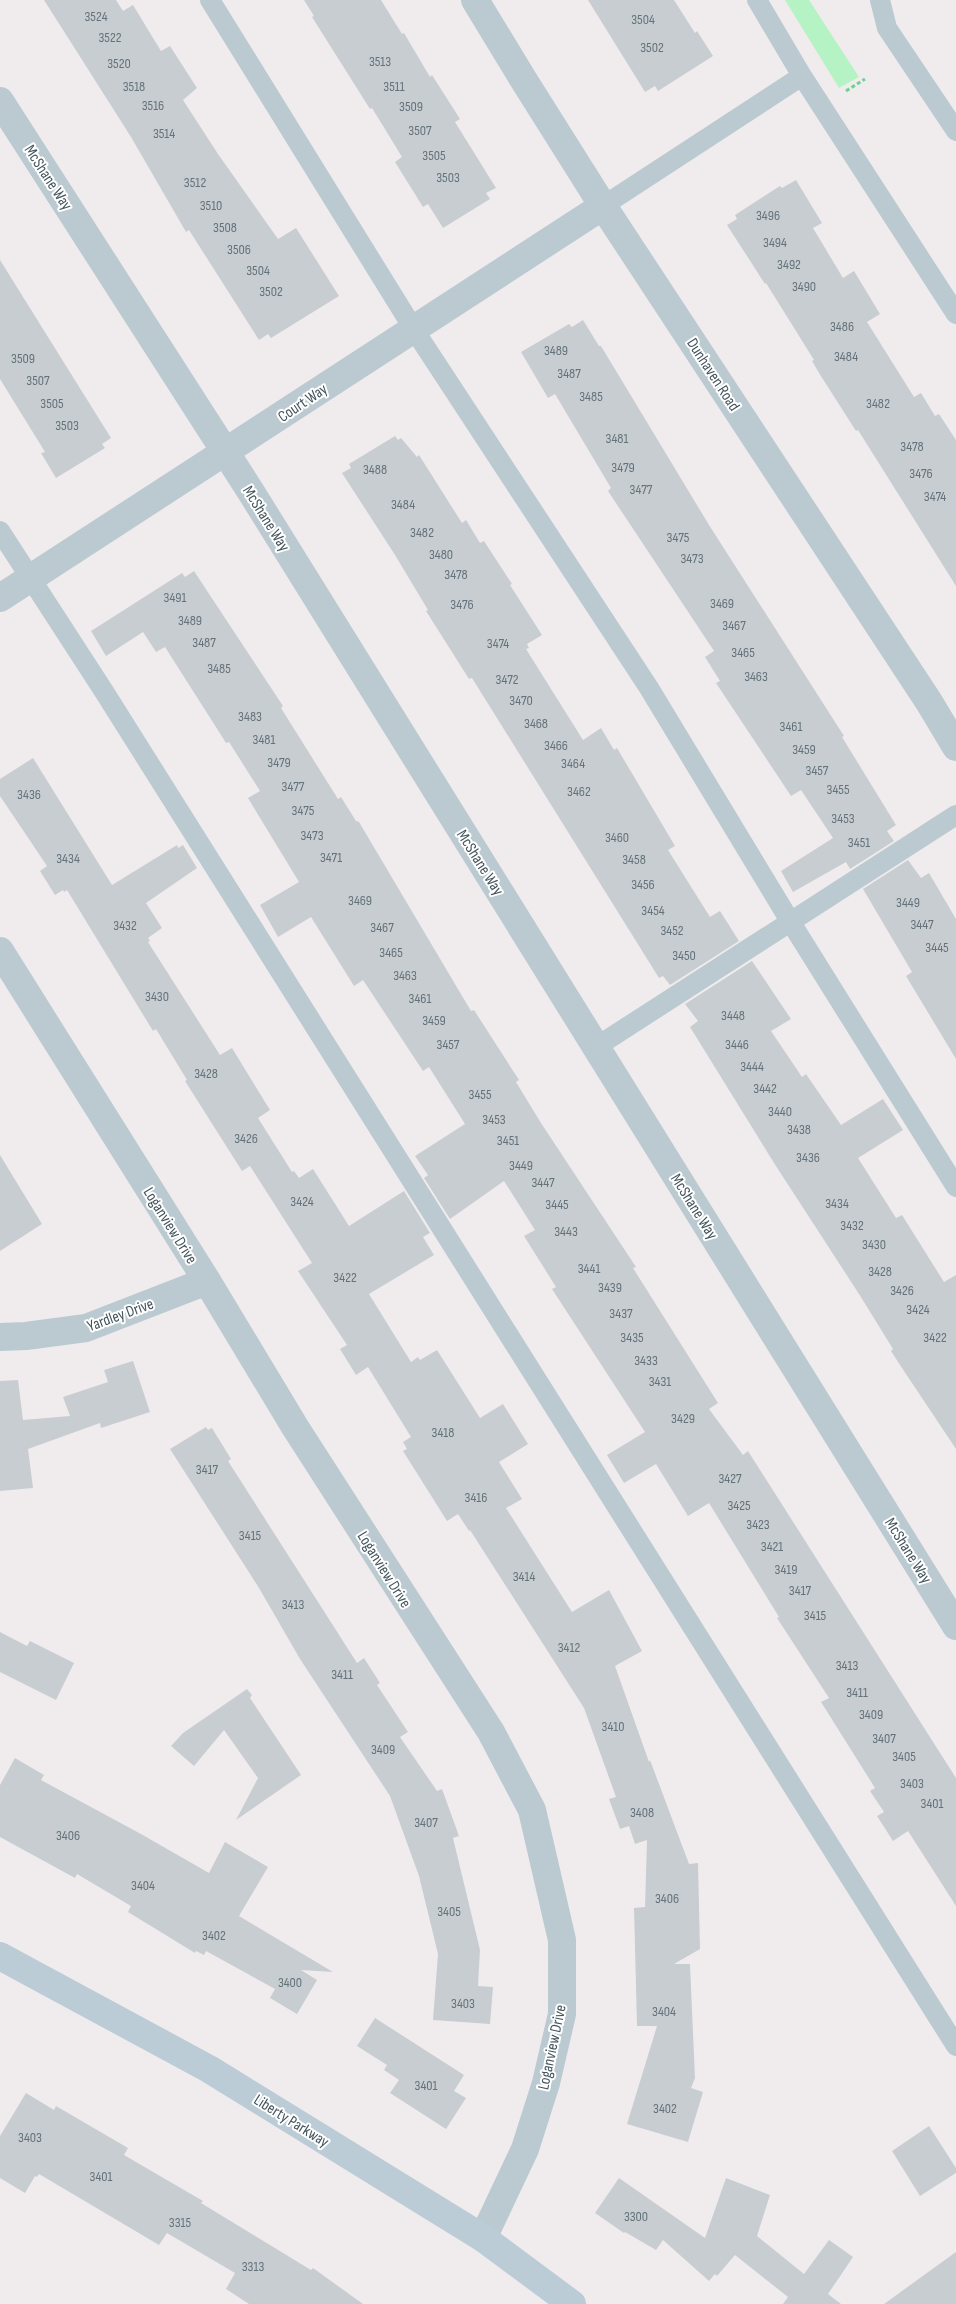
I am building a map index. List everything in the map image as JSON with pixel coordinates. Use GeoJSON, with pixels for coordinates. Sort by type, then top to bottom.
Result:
{"type":"FeatureCollection","features":[{"type":"Feature","properties":{"kind":"street","name":"Dunhaven Road"},"geometry":{"type":"LineString","coordinates":[[475,0],[603,206],[929,702],[956,747]]}},
{"type":"Feature","properties":{"kind":"street","name":"McShane Way"},"geometry":{"type":"LineString","coordinates":[[0,101],[226,452],[956,1626]]}},
{"type":"Feature","properties":{"kind":"street","name":"Court Way"},"geometry":{"type":"LineString","coordinates":[[0,598],[603,206]]}},
{"type":"Feature","properties":{"kind":"street"},"geometry":{"type":"LineString","coordinates":[[929,702],[956,708]]}},
{"type":"Feature","properties":{"kind":"street","name":"Loganview Drive"},"geometry":{"type":"LineString","coordinates":[[0,950],[295,1427],[491,1732],[532,1810],[562,1940],[562,2014],[546,2083],[525,2149],[483,2238]]}},
{"type":"Feature","properties":{"kind":"street","name":"Yardley Drive"},"geometry":{"type":"LineString","coordinates":[[0,1337],[26,1336],[86,1328],[206,1281]]}},
{"type":"Feature","properties":{"kind":"street","name":"Liberty Parkway"},"geometry":{"type":"LineString","coordinates":[[0,1956],[209,2069],[483,2238],[572,2304]]}},
{"type":"Feature","properties":{"kind":"lane"},"geometry":{"type":"LineString","coordinates":[[210,0],[413,328],[649,688],[790,921],[956,1187]]}},
{"type":"Feature","properties":{"kind":"lane"},"geometry":{"type":"LineString","coordinates":[[757,0],[802,76],[956,314]]}},
{"type":"Feature","properties":{"kind":"lane"},"geometry":{"type":"LineString","coordinates":[[880,0],[886,28],[956,131]]}},
{"type":"Feature","properties":{"kind":"lane"},"geometry":{"type":"LineString","coordinates":[[603,206],[802,76]]}},
{"type":"Feature","properties":{"kind":"lane"},"geometry":{"type":"LineString","coordinates":[[0,531],[120,718],[956,2046]]}},
{"type":"Feature","properties":{"kind":"lane"},"geometry":{"type":"LineString","coordinates":[[596,1047],[956,815]]}},
{"type":"Feature","properties":{"kind":"path"},"geometry":{"type":"LineString","coordinates":[[837,96],[865,79]]}},
{"type":"Feature","properties":{"kind":"green space"},"geometry":{"type":"Polygon","coordinates":[[[785,0],[809,0],[859,77],[839,88],[785,0]]]}},
{"type":"Feature","properties":{"kind":"building"},"geometry":{"type":"Polygon","coordinates":[[[44,0],[116,0],[123,11],[133,5],[161,51],[170,46],[197,88],[183,100],[218,154],[278,239],[296,228],[339,296],[271,338],[268,334],[259,340],[189,230],[186,232],[131,137],[44,0]]]}},
{"type":"Feature","properties":{"kind":"building"},"geometry":{"type":"Polygon","coordinates":[[[304,0],[381,0],[402,34],[404,33],[430,77],[432,75],[460,119],[455,122],[496,188],[486,193],[490,199],[443,228],[428,204],[423,207],[395,162],[402,157],[312,17],[314,16],[304,0]]]}},
{"type":"Feature","properties":{"kind":"building"},"geometry":{"type":"Polygon","coordinates":[[[588,0],[674,0],[695,33],[697,31],[713,56],[658,91],[655,86],[645,92],[588,0]]]}},
{"type":"Feature","properties":{"kind":"building"},"geometry":{"type":"Polygon","coordinates":[[[796,180],[822,223],[813,228],[843,278],[854,271],[880,314],[867,322],[914,397],[921,393],[935,416],[939,414],[956,440],[956,586],[858,430],[856,431],[819,373],[812,361],[814,360],[766,283],[727,225],[737,219],[735,215],[780,186],[782,188],[796,180]]]}},
{"type":"Feature","properties":{"kind":"building"},"geometry":{"type":"Polygon","coordinates":[[[0,260],[111,438],[102,444],[105,448],[56,478],[41,453],[45,452],[0,379],[0,260]]]}},
{"type":"Feature","properties":{"kind":"building"},"geometry":{"type":"Polygon","coordinates":[[[583,320],[599,346],[601,346],[709,525],[844,736],[842,737],[896,825],[887,831],[894,841],[850,869],[846,862],[793,892],[781,871],[833,838],[801,790],[791,796],[716,683],[720,681],[705,657],[714,651],[608,491],[611,488],[555,394],[548,398],[521,352],[569,324],[572,327],[583,320]]]}},
{"type":"Feature","properties":{"kind":"building"},"geometry":{"type":"Polygon","coordinates":[[[395,436],[398,440],[401,438],[417,457],[419,455],[462,523],[466,520],[480,543],[484,541],[512,584],[510,585],[542,635],[527,644],[529,648],[526,649],[583,740],[601,728],[614,750],[617,748],[675,846],[668,850],[710,917],[720,911],[739,941],[670,985],[663,976],[659,978],[472,678],[469,679],[426,611],[428,610],[395,555],[342,473],[351,468],[349,464],[395,436]]]}},
{"type":"Feature","properties":{"kind":"building"},"geometry":{"type":"Polygon","coordinates":[[[194,571],[283,706],[281,708],[338,799],[341,797],[356,821],[359,822],[471,1011],[474,1010],[519,1080],[516,1082],[541,1123],[636,1267],[633,1268],[718,1403],[709,1409],[743,1455],[748,1451],[956,1778],[956,1906],[908,1831],[893,1841],[877,1816],[884,1812],[870,1791],[875,1788],[821,1702],[829,1698],[777,1618],[779,1617],[709,1503],[688,1516],[656,1464],[624,1483],[607,1455],[645,1432],[552,1289],[556,1287],[524,1236],[535,1230],[504,1181],[450,1219],[424,1178],[428,1175],[415,1156],[465,1124],[429,1067],[423,1071],[363,980],[354,986],[311,917],[278,937],[260,905],[299,882],[248,798],[260,791],[229,742],[226,743],[165,647],[156,652],[143,632],[106,656],[91,631],[182,573],[185,577],[194,571]]]}},
{"type":"Feature","properties":{"kind":"building"},"geometry":{"type":"Polygon","coordinates":[[[33,758],[112,885],[177,845],[178,848],[183,845],[197,868],[146,903],[162,928],[148,938],[150,941],[148,942],[220,1055],[232,1048],[270,1110],[258,1118],[292,1172],[294,1171],[299,1178],[313,1169],[349,1226],[404,1191],[430,1233],[423,1237],[434,1255],[369,1294],[411,1362],[418,1357],[420,1360],[437,1350],[480,1418],[503,1404],[528,1444],[499,1462],[522,1499],[506,1508],[572,1612],[609,1590],[642,1651],[615,1666],[649,1762],[650,1760],[689,1864],[698,1863],[700,1949],[674,1964],[690,1964],[695,2078],[691,2088],[703,2092],[688,2142],[627,2124],[657,2026],[637,2026],[634,1908],[645,1907],[647,1840],[635,1844],[629,1826],[620,1829],[609,1799],[616,1797],[584,1708],[470,1530],[458,1514],[447,1521],[403,1451],[407,1449],[403,1442],[411,1437],[368,1367],[356,1375],[340,1349],[347,1345],[298,1271],[312,1263],[250,1166],[242,1171],[185,1081],[187,1080],[156,1029],[153,1031],[67,890],[64,892],[63,890],[55,895],[40,871],[47,866],[0,796],[0,779],[33,758]]]}},
{"type":"Feature","properties":{"kind":"building"},"geometry":{"type":"Polygon","coordinates":[[[908,860],[921,878],[929,873],[956,919],[956,1059],[906,976],[912,972],[863,889],[908,860]]]}},
{"type":"Feature","properties":{"kind":"building"},"geometry":{"type":"Polygon","coordinates":[[[752,961],[791,1019],[771,1031],[802,1077],[806,1074],[841,1125],[883,1099],[903,1130],[858,1158],[896,1218],[902,1215],[944,1282],[956,1275],[956,1449],[891,1351],[893,1349],[859,1294],[774,1163],[690,1027],[698,1021],[685,1004],[752,961]]]}},
{"type":"Feature","properties":{"kind":"building"},"geometry":{"type":"Polygon","coordinates":[[[0,1155],[42,1224],[0,1251],[0,1155]]]}},
{"type":"Feature","properties":{"kind":"building"},"geometry":{"type":"Polygon","coordinates":[[[133,1361],[150,1412],[101,1428],[100,1423],[28,1449],[33,1488],[0,1491],[0,1381],[18,1380],[23,1420],[70,1416],[63,1397],[108,1382],[104,1370],[133,1361]]]}},
{"type":"Feature","properties":{"kind":"building"},"geometry":{"type":"Polygon","coordinates":[[[206,1427],[208,1430],[212,1428],[231,1459],[228,1461],[357,1663],[364,1658],[380,1683],[377,1685],[408,1732],[400,1737],[437,1791],[442,1789],[459,1836],[453,1838],[480,1950],[478,1986],[493,1987],[490,2024],[433,2020],[438,1954],[419,1876],[390,1796],[300,1659],[259,1588],[170,1449],[206,1427]]]}},
{"type":"Feature","properties":{"kind":"building"},"geometry":{"type":"Polygon","coordinates":[[[0,1632],[27,1646],[30,1641],[74,1663],[56,1700],[0,1672],[0,1632]]]}},
{"type":"Feature","properties":{"kind":"building"},"geometry":{"type":"Polygon","coordinates":[[[247,1689],[252,1695],[250,1698],[301,1775],[236,1820],[258,1778],[224,1730],[194,1766],[171,1746],[183,1733],[247,1689]]]}},
{"type":"Feature","properties":{"kind":"building"},"geometry":{"type":"Polygon","coordinates":[[[15,1758],[44,1775],[41,1780],[209,1873],[225,1842],[268,1867],[239,1916],[333,1972],[301,1970],[317,1980],[297,2014],[270,1998],[275,1989],[206,1951],[204,1955],[196,1951],[195,1953],[128,1912],[131,1906],[77,1874],[75,1878],[0,1837],[0,1785],[15,1758]]]}},
{"type":"Feature","properties":{"kind":"building"},"geometry":{"type":"Polygon","coordinates":[[[375,2018],[464,2075],[454,2091],[466,2098],[446,2129],[390,2093],[399,2080],[384,2070],[387,2065],[357,2046],[375,2018]]]}},
{"type":"Feature","properties":{"kind":"building"},"geometry":{"type":"Polygon","coordinates":[[[26,2093],[54,2110],[56,2106],[128,2148],[124,2155],[203,2201],[201,2203],[311,2270],[313,2268],[363,2304],[249,2304],[226,2289],[235,2273],[167,2233],[159,2245],[39,2174],[37,2177],[35,2176],[25,2193],[0,2178],[0,2136],[26,2093]]]}},
{"type":"Feature","properties":{"kind":"building"},"geometry":{"type":"Polygon","coordinates":[[[929,2126],[956,2168],[956,2173],[920,2196],[892,2151],[929,2126]]]}},
{"type":"Feature","properties":{"kind":"building"},"geometry":{"type":"Polygon","coordinates":[[[619,2178],[705,2238],[726,2178],[770,2195],[757,2236],[804,2274],[829,2240],[853,2257],[828,2294],[841,2304],[783,2304],[788,2297],[735,2255],[717,2276],[715,2274],[709,2281],[663,2240],[656,2250],[624,2233],[595,2213],[619,2178]]]}},
{"type":"Feature","properties":{"kind":"building"},"geometry":{"type":"Polygon","coordinates":[[[956,2252],[956,2304],[884,2304],[956,2252]]]}}]}
